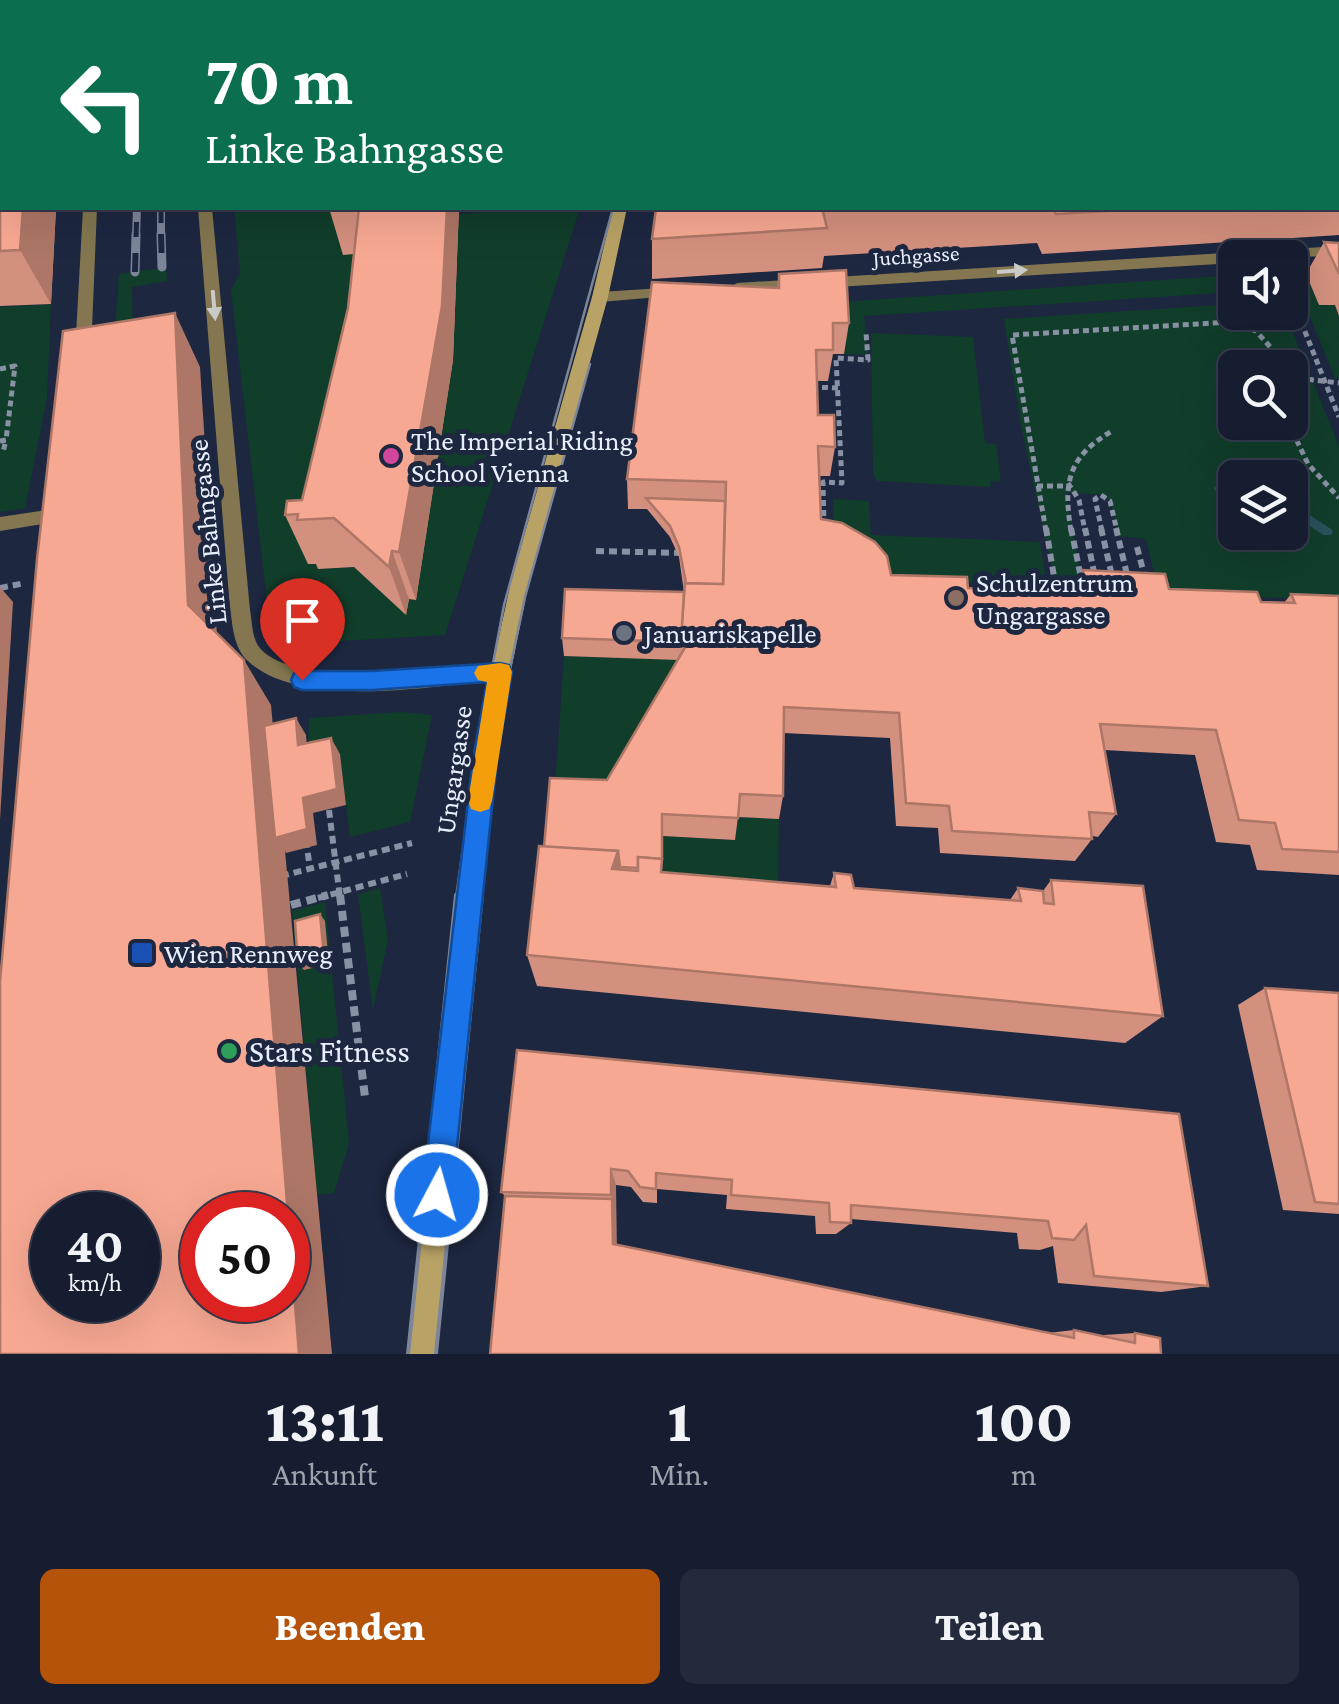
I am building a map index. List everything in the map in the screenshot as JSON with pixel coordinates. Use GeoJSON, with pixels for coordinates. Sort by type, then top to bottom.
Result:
{"type":"FeatureCollection","features":[{"type":"Feature","properties":{"kind":"main road","name":"Ungargasse"},"geometry":{"type":"LineString","coordinates":[[421,1354],[481,789],[500,672],[520,582],[600,297],[620,210]]}},
{"type":"Feature","properties":{"kind":"street"},"geometry":{"type":"LineString","coordinates":[[82,368],[90,210]]}},
{"type":"Feature","properties":{"kind":"street","name":"Linke Bahngasse"},"geometry":{"type":"LineString","coordinates":[[206,210],[240,610],[249,651],[267,668],[302,680],[372,681],[500,672]]}},
{"type":"Feature","properties":{"kind":"street","name":"Juchgasse"},"geometry":{"type":"LineString","coordinates":[[1308,253],[1339,251]]}},
{"type":"Feature","properties":{"kind":"street","name":"Juchgasse"},"geometry":{"type":"LineString","coordinates":[[724,289],[1218,259]]}},
{"type":"Feature","properties":{"kind":"street"},"geometry":{"type":"LineString","coordinates":[[600,297],[705,290]]}},
{"type":"Feature","properties":{"kind":"street"},"geometry":{"type":"LineString","coordinates":[[0,524],[66,523],[70,490]]}},
{"type":"Feature","properties":{"kind":"path"},"geometry":{"type":"LineString","coordinates":[[1058,602],[1012,335],[1218,321]]}},
{"type":"Feature","properties":{"kind":"path"},"geometry":{"type":"LineString","coordinates":[[1253,330],[1273,350]]}},
{"type":"Feature","properties":{"kind":"path"},"geometry":{"type":"LineString","coordinates":[[1304,330],[1339,418]]}},
{"type":"Feature","properties":{"kind":"path"},"geometry":{"type":"LineString","coordinates":[[824,542],[822,482],[842,483],[836,358],[868,360],[866,332]]}},
{"type":"Feature","properties":{"kind":"path"},"geometry":{"type":"LineString","coordinates":[[0,369],[16,366],[3,452]]}},
{"type":"Feature","properties":{"kind":"path"},"geometry":{"type":"LineString","coordinates":[[1308,379],[1339,383]]}},
{"type":"Feature","properties":{"kind":"path"},"geometry":{"type":"LineString","coordinates":[[812,387],[838,388]]}},
{"type":"Feature","properties":{"kind":"path"},"geometry":{"type":"LineString","coordinates":[[1084,591],[1065,492],[1083,448],[1112,432]]}},
{"type":"Feature","properties":{"kind":"path"},"geometry":{"type":"LineString","coordinates":[[827,438],[840,438]]}},
{"type":"Feature","properties":{"kind":"path"},"geometry":{"type":"LineString","coordinates":[[1296,440],[1306,465],[1339,498]]}},
{"type":"Feature","properties":{"kind":"path"},"geometry":{"type":"LineString","coordinates":[[1037,486],[1068,485]]}},
{"type":"Feature","properties":{"kind":"path"},"geometry":{"type":"LineString","coordinates":[[1068,485],[1079,500],[1096,580],[1104,583],[1112,577],[1095,499],[1101,495],[1110,500],[1132,594]]}},
{"type":"Feature","properties":{"kind":"path"},"geometry":{"type":"LineString","coordinates":[[1138,546],[1148,591]]}},
{"type":"Feature","properties":{"kind":"path"},"geometry":{"type":"LineString","coordinates":[[596,550],[687,553]]}},
{"type":"Feature","properties":{"kind":"path"},"geometry":{"type":"LineString","coordinates":[[0,588],[25,583]]}},
{"type":"Feature","properties":{"kind":"path"},"geometry":{"type":"LineString","coordinates":[[1056,590],[1070,590]]}},
{"type":"Feature","properties":{"kind":"path"},"geometry":{"type":"LineString","coordinates":[[329,810],[366,1098]]}},
{"type":"Feature","properties":{"kind":"path"},"geometry":{"type":"LineString","coordinates":[[305,828],[310,869]]}},
{"type":"Feature","properties":{"kind":"path"},"geometry":{"type":"LineString","coordinates":[[280,876],[412,843]]}},
{"type":"Feature","properties":{"kind":"path"},"geometry":{"type":"LineString","coordinates":[[291,905],[407,874]]}},
{"type":"Feature","properties":{"kind":"green space"},"geometry":{"type":"Polygon","coordinates":[[[234,210],[351,210],[374,253],[309,564],[320,564],[319,569],[354,567],[406,614],[409,599],[416,599],[453,360],[459,214],[479,210],[579,210],[445,635],[272,645],[231,290],[240,273],[234,210]]]}},
{"type":"Feature","properties":{"kind":"green space"},"geometry":{"type":"Polygon","coordinates":[[[166,267],[167,281],[132,287],[133,355],[113,358],[119,274],[166,267]]]}},
{"type":"Feature","properties":{"kind":"green space"},"geometry":{"type":"Polygon","coordinates":[[[1218,276],[1218,293],[864,316],[868,355],[844,354],[841,302],[1218,276]]]}},
{"type":"Feature","properties":{"kind":"green space"},"geometry":{"type":"Polygon","coordinates":[[[1308,279],[1319,304],[1335,305],[1339,314],[1339,379],[1335,378],[1308,312],[1308,279]]]}},
{"type":"Feature","properties":{"kind":"green space"},"geometry":{"type":"Polygon","coordinates":[[[51,304],[47,398],[25,508],[0,512],[0,307],[51,304]]]}},
{"type":"Feature","properties":{"kind":"green space"},"geometry":{"type":"Polygon","coordinates":[[[1218,305],[1218,330],[1292,330],[1300,350],[1218,350],[1218,440],[1308,440],[1308,370],[1339,446],[1339,600],[1166,594],[1155,577],[1146,539],[1118,536],[1110,501],[1101,495],[1066,492],[1084,591],[1056,587],[1021,426],[1004,319],[1218,305]]]}},
{"type":"Feature","properties":{"kind":"green space"},"geometry":{"type":"Polygon","coordinates":[[[871,333],[973,337],[985,443],[996,444],[1001,482],[990,481],[991,487],[877,481],[873,474],[871,333]]]}},
{"type":"Feature","properties":{"kind":"green space"},"geometry":{"type":"Polygon","coordinates":[[[833,499],[869,501],[871,535],[1040,542],[1047,586],[895,579],[886,565],[834,537],[833,499]]]}},
{"type":"Feature","properties":{"kind":"green space"},"geometry":{"type":"Polygon","coordinates":[[[564,656],[692,660],[610,803],[554,802],[564,656]]]}},
{"type":"Feature","properties":{"kind":"green space"},"geometry":{"type":"Polygon","coordinates":[[[401,712],[432,715],[410,822],[350,837],[340,755],[308,762],[309,718],[401,712]]]}},
{"type":"Feature","properties":{"kind":"green space"},"geometry":{"type":"Polygon","coordinates":[[[738,817],[779,819],[778,899],[662,891],[663,836],[735,840],[738,817]]]}},
{"type":"Feature","properties":{"kind":"green space"},"geometry":{"type":"Polygon","coordinates":[[[380,888],[388,940],[373,1010],[358,894],[380,888]]]}},
{"type":"Feature","properties":{"kind":"green space"},"geometry":{"type":"Polygon","coordinates":[[[325,902],[349,1143],[334,1193],[317,1195],[292,911],[325,902]]]}},
{"type":"Feature","properties":{"kind":"building"},"geometry":{"type":"Polygon","coordinates":[[[0,210],[23,210],[20,250],[0,251],[0,210]]]}},
{"type":"Feature","properties":{"kind":"building","name":"The Imperial Riding School Vienna"},"geometry":{"type":"Polygon","coordinates":[[[359,210],[447,210],[442,306],[399,552],[392,551],[389,567],[334,518],[297,520],[298,514],[285,515],[287,501],[302,500],[348,308],[359,210]]]}},
{"type":"Feature","properties":{"kind":"building"},"geometry":{"type":"Polygon","coordinates":[[[656,210],[822,210],[827,228],[652,239],[656,210]]]}},
{"type":"Feature","properties":{"kind":"building"},"geometry":{"type":"Polygon","coordinates":[[[1054,210],[1124,210],[1056,214],[1054,210]]]}},
{"type":"Feature","properties":{"kind":"building"},"geometry":{"type":"Polygon","coordinates":[[[1324,242],[1339,243],[1339,274],[1324,242]]]}},
{"type":"Feature","properties":{"kind":"building"},"geometry":{"type":"Polygon","coordinates":[[[846,270],[849,323],[833,323],[833,350],[816,350],[818,415],[834,415],[835,447],[818,446],[821,519],[842,523],[875,542],[887,556],[891,575],[967,577],[968,588],[998,589],[997,579],[1086,584],[1083,570],[1165,574],[1169,589],[1257,592],[1261,602],[1295,603],[1291,594],[1339,596],[1339,852],[1282,849],[1275,823],[1239,820],[1216,730],[1100,724],[1116,814],[1089,812],[1092,839],[952,831],[949,806],[906,803],[899,713],[784,707],[783,796],[740,794],[738,818],[662,814],[662,859],[638,857],[638,868],[620,867],[618,851],[544,847],[550,778],[607,780],[693,634],[681,634],[685,583],[723,584],[726,482],[627,479],[652,282],[779,288],[779,274],[846,270]]]}},
{"type":"Feature","properties":{"kind":"building"},"geometry":{"type":"Polygon","coordinates":[[[175,313],[188,605],[244,660],[286,1192],[180,1192],[180,1322],[296,1322],[299,1354],[0,1354],[0,982],[37,559],[63,331],[175,313]]]}},
{"type":"Feature","properties":{"kind":"building"},"geometry":{"type":"Polygon","coordinates":[[[646,498],[725,501],[723,584],[686,583],[670,526],[646,498]]]}},
{"type":"Feature","properties":{"kind":"building"},"geometry":{"type":"Polygon","coordinates":[[[565,589],[684,592],[681,642],[562,638],[565,589]]]}},
{"type":"Feature","properties":{"kind":"building"},"geometry":{"type":"Polygon","coordinates":[[[296,718],[298,745],[331,738],[337,789],[303,798],[307,829],[275,838],[264,726],[296,718]]]}},
{"type":"Feature","properties":{"kind":"building"},"geometry":{"type":"Polygon","coordinates":[[[539,846],[618,851],[612,869],[638,871],[638,857],[662,859],[661,872],[836,887],[834,873],[851,875],[854,888],[1021,901],[1018,888],[1043,891],[1044,903],[1054,904],[1051,880],[1143,886],[1163,1016],[527,955],[539,846]]]}},
{"type":"Feature","properties":{"kind":"building"},"geometry":{"type":"Polygon","coordinates":[[[320,914],[324,958],[298,964],[295,921],[320,914]]]}},
{"type":"Feature","properties":{"kind":"building"},"geometry":{"type":"Polygon","coordinates":[[[1265,988],[1339,993],[1339,1204],[1315,1202],[1265,988]]]}},
{"type":"Feature","properties":{"kind":"building"},"geometry":{"type":"Polygon","coordinates":[[[517,1050],[1179,1114],[1208,1286],[1094,1276],[1086,1225],[1074,1240],[1052,1238],[1048,1221],[851,1205],[851,1223],[830,1222],[829,1203],[731,1195],[732,1180],[656,1173],[656,1189],[640,1187],[628,1171],[611,1169],[611,1195],[501,1192],[517,1050]]]}},
{"type":"Feature","properties":{"kind":"building"},"geometry":{"type":"Polygon","coordinates":[[[505,1196],[612,1199],[613,1244],[1074,1338],[1074,1330],[1135,1343],[1135,1333],[1160,1338],[1161,1354],[490,1354],[505,1196]]]}},
{"type":"Feature","properties":{"kind":"waterway"},"geometry":{"type":"LineString","coordinates":[[1308,519],[1327,532]]}},
{"type":"Feature","properties":{"kind":"tram line"},"geometry":{"type":"LineString","coordinates":[[456,898],[477,748],[504,605],[612,210]]}},
{"type":"Feature","properties":{"kind":"tram line"},"geometry":{"type":"LineString","coordinates":[[482,898],[500,717],[525,597],[590,364]]}},
{"type":"Feature","properties":{"kind":"tram line"},"geometry":{"type":"LineString","coordinates":[[408,1354],[456,895]]}},
{"type":"Feature","properties":{"kind":"tram line"},"geometry":{"type":"LineString","coordinates":[[436,1354],[482,895]]}},
{"type":"Feature","properties":{"kind":"railway"},"geometry":{"type":"LineString","coordinates":[[136,237],[137,210]]}},
{"type":"Feature","properties":{"kind":"railway"},"geometry":{"type":"LineString","coordinates":[[161,210],[161,234]]}},
{"type":"Feature","properties":{"kind":"railway"},"geometry":{"type":"LineString","coordinates":[[135,272],[136,234]]}},
{"type":"Feature","properties":{"kind":"railway"},"geometry":{"type":"LineString","coordinates":[[161,234],[162,267]]}},
{"type":"Feature","properties":{"kind":"slow traffic"},"geometry":{"type":"LineString","coordinates":[[480,801],[500,672],[486,673]]}},
{"type":"Feature","properties":{"kind":"place","name":"The Imperial Riding School Vienna"},"geometry":{"type":"Point","coordinates":[391,456]}},
{"type":"Feature","properties":{"kind":"place","name":"Schulzentrum Ungargasse"},"geometry":{"type":"Point","coordinates":[956,598]}},
{"type":"Feature","properties":{"kind":"place","name":"Januariskapelle"},"geometry":{"type":"Point","coordinates":[624,633]}},
{"type":"Feature","properties":{"kind":"place","name":"Wien Rennweg"},"geometry":{"type":"Point","coordinates":[142,953]}},
{"type":"Feature","properties":{"kind":"place","name":"Stars Fitness"},"geometry":{"type":"Point","coordinates":[229,1051]}},
{"type":"Feature","properties":{"kind":"route"},"geometry":{"type":"LineString","coordinates":[[302,680],[372,681],[500,672],[468,900],[437,1195]]}}]}
